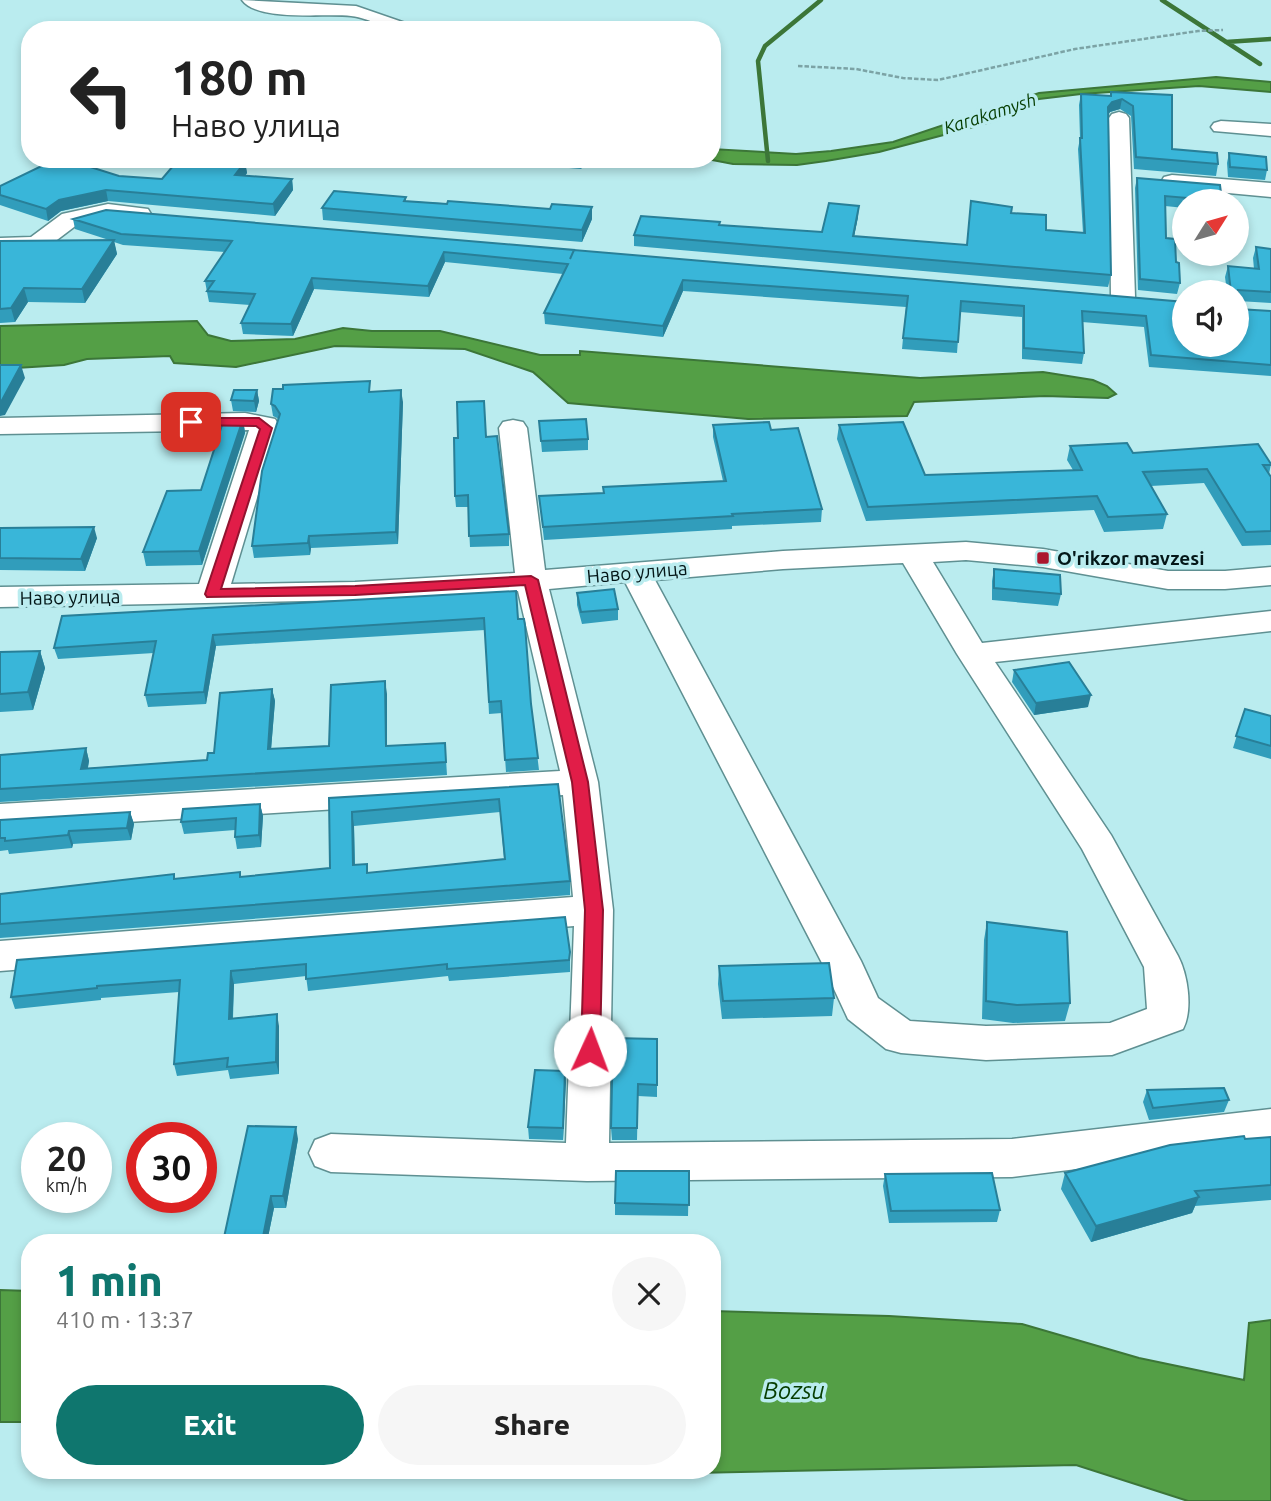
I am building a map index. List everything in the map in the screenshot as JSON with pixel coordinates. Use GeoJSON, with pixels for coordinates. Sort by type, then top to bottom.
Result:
{"type":"FeatureCollection","features":[{"type":"Feature","properties":{"kind":"street"},"geometry":{"type":"LineString","coordinates":[[251,0],[255,4],[277,8],[356,11],[383,21]]}},
{"type":"Feature","properties":{"kind":"street"},"geometry":{"type":"LineString","coordinates":[[1119,118],[1123,297]]}},
{"type":"Feature","properties":{"kind":"street"},"geometry":{"type":"LineString","coordinates":[[1221,127],[1271,130]]}},
{"type":"Feature","properties":{"kind":"street"},"geometry":{"type":"LineString","coordinates":[[1120,177],[1271,190]]}},
{"type":"Feature","properties":{"kind":"street"},"geometry":{"type":"LineString","coordinates":[[0,245],[37,244],[70,219],[91,214],[108,211],[164,216]]}},
{"type":"Feature","properties":{"kind":"street"},"geometry":{"type":"LineString","coordinates":[[1095,295],[1147,300]]}},
{"type":"Feature","properties":{"kind":"street"},"geometry":{"type":"LineString","coordinates":[[0,426],[246,421],[265,425],[212,594]]}},
{"type":"Feature","properties":{"kind":"street"},"geometry":{"type":"LineString","coordinates":[[513,428],[531,580],[580,782],[594,910],[587,1162]]}},
{"type":"Feature","properties":{"kind":"street","name":"Наво улица"},"geometry":{"type":"LineString","coordinates":[[0,597],[355,590],[966,551],[1043,558],[1168,580],[1224,580],[1271,576]]}},
{"type":"Feature","properties":{"kind":"street"},"geometry":{"type":"LineString","coordinates":[[635,572],[841,961],[862,1008],[901,1037],[986,1044],[1112,1039],[1168,1018],[1164,967],[1098,844],[973,654],[912,553]]}},
{"type":"Feature","properties":{"kind":"street"},"geometry":{"type":"LineString","coordinates":[[973,654],[1271,621]]}},
{"type":"Feature","properties":{"kind":"street"},"geometry":{"type":"LineString","coordinates":[[0,817],[580,782]]}},
{"type":"Feature","properties":{"kind":"street"},"geometry":{"type":"LineString","coordinates":[[0,956],[594,910]]}},
{"type":"Feature","properties":{"kind":"street"},"geometry":{"type":"LineString","coordinates":[[331,1153],[587,1162],[1012,1158],[1271,1128]]}},
{"type":"Feature","properties":{"kind":"path"},"geometry":{"type":"LineString","coordinates":[[798,66],[856,69],[903,78],[938,80],[1076,49],[1198,31],[1223,30]]}},
{"type":"Feature","properties":{"kind":"water","name":"Karakamysh"},"geometry":{"type":"Polygon","coordinates":[[[1216,77],[1271,82],[1271,92],[1199,86],[1039,99],[1023,104],[997,120],[879,152],[797,165],[721,162],[721,150],[796,154],[893,142],[1039,93],[1216,77]]]}},
{"type":"Feature","properties":{"kind":"water"},"geometry":{"type":"Polygon","coordinates":[[[197,321],[208,335],[231,341],[295,339],[343,328],[372,331],[440,331],[540,355],[580,355],[580,351],[920,378],[1043,372],[1093,380],[1107,386],[1116,394],[1108,398],[1045,396],[914,402],[907,416],[748,419],[568,403],[533,372],[465,349],[335,346],[236,367],[174,363],[170,356],[87,359],[64,365],[0,369],[0,326],[197,321]]]}},
{"type":"Feature","properties":{"kind":"water"},"geometry":{"type":"Polygon","coordinates":[[[0,1290],[21,1291],[21,1422],[0,1422],[0,1290]]]}},
{"type":"Feature","properties":{"kind":"water","name":"Bozsu"},"geometry":{"type":"Polygon","coordinates":[[[721,1311],[889,1316],[1022,1324],[1139,1358],[1244,1380],[1249,1323],[1271,1320],[1271,1501],[1188,1501],[1076,1465],[721,1472],[721,1311]]]}},
{"type":"Feature","properties":{"kind":"building"},"geometry":{"type":"Polygon","coordinates":[[[1111,92],[1172,95],[1172,149],[1217,153],[1218,164],[1136,157],[1133,106],[1122,99],[1112,102],[1108,107],[1111,275],[634,235],[641,216],[822,232],[829,203],[859,206],[853,236],[967,245],[971,201],[1012,207],[1011,213],[1046,215],[1046,230],[1085,233],[1080,138],[1081,94],[1111,96],[1111,92]]]}},
{"type":"Feature","properties":{"kind":"building"},"geometry":{"type":"Polygon","coordinates":[[[1229,153],[1266,157],[1267,170],[1230,167],[1229,153]]]}},
{"type":"Feature","properties":{"kind":"building"},"geometry":{"type":"Polygon","coordinates":[[[37,168],[94,168],[119,176],[162,179],[171,168],[240,168],[235,175],[292,179],[273,204],[106,190],[59,200],[46,209],[0,195],[0,186],[37,168]]]}},
{"type":"Feature","properties":{"kind":"building"},"geometry":{"type":"Polygon","coordinates":[[[1137,178],[1220,185],[1220,189],[1172,189],[1172,197],[1165,196],[1166,238],[1172,239],[1172,266],[1179,266],[1180,280],[1172,280],[1172,282],[1140,279],[1137,178]]]}},
{"type":"Feature","properties":{"kind":"building"},"geometry":{"type":"Polygon","coordinates":[[[334,191],[406,197],[404,201],[447,204],[448,201],[550,209],[552,204],[592,207],[582,230],[322,208],[334,191]]]}},
{"type":"Feature","properties":{"kind":"building"},"geometry":{"type":"Polygon","coordinates":[[[106,210],[1172,301],[1172,357],[1151,355],[1146,316],[1082,311],[1084,353],[1024,348],[1024,306],[961,301],[958,342],[903,338],[908,296],[683,280],[663,326],[544,313],[568,264],[444,252],[428,286],[312,278],[291,324],[241,323],[255,294],[207,291],[214,281],[205,281],[232,241],[121,234],[73,219],[106,210]]]}},
{"type":"Feature","properties":{"kind":"building"},"geometry":{"type":"Polygon","coordinates":[[[114,240],[82,289],[24,288],[11,308],[0,309],[0,241],[114,240]]]}},
{"type":"Feature","properties":{"kind":"building"},"geometry":{"type":"Polygon","coordinates":[[[1256,247],[1271,249],[1271,292],[1249,291],[1249,280],[1230,280],[1228,266],[1259,269],[1256,247]]]}},
{"type":"Feature","properties":{"kind":"building"},"geometry":{"type":"Polygon","coordinates":[[[1249,310],[1271,311],[1271,365],[1175,357],[1249,357],[1249,310]]]}},
{"type":"Feature","properties":{"kind":"building"},"geometry":{"type":"Polygon","coordinates":[[[0,365],[21,365],[1,402],[0,402],[0,365]]]}},
{"type":"Feature","properties":{"kind":"building"},"geometry":{"type":"Polygon","coordinates":[[[370,381],[369,392],[401,390],[396,532],[309,536],[308,543],[252,546],[262,471],[280,414],[271,404],[273,389],[283,389],[283,385],[370,381]]]}},
{"type":"Feature","properties":{"kind":"building"},"geometry":{"type":"Polygon","coordinates":[[[234,390],[257,390],[254,401],[231,400],[234,390]]]}},
{"type":"Feature","properties":{"kind":"building"},"geometry":{"type":"Polygon","coordinates":[[[484,401],[486,437],[497,436],[509,534],[469,536],[468,495],[455,496],[454,438],[458,438],[457,402],[484,401]]]}},
{"type":"Feature","properties":{"kind":"building"},"geometry":{"type":"Polygon","coordinates":[[[224,419],[243,419],[199,551],[143,552],[167,491],[201,490],[224,419]]]}},
{"type":"Feature","properties":{"kind":"building"},"geometry":{"type":"Polygon","coordinates":[[[586,419],[588,439],[541,441],[539,421],[586,419]]]}},
{"type":"Feature","properties":{"kind":"building"},"geometry":{"type":"Polygon","coordinates":[[[769,422],[771,430],[798,428],[822,509],[543,527],[539,496],[604,493],[603,487],[726,481],[713,425],[769,422]]]}},
{"type":"Feature","properties":{"kind":"building"},"geometry":{"type":"Polygon","coordinates":[[[903,422],[925,475],[1082,470],[1070,446],[1127,443],[1133,453],[1258,444],[1271,464],[1263,465],[1271,477],[1271,531],[1246,532],[1207,469],[1143,472],[1167,514],[1108,517],[1097,496],[868,507],[839,425],[903,422]]]}},
{"type":"Feature","properties":{"kind":"building"},"geometry":{"type":"Polygon","coordinates":[[[94,527],[81,559],[0,558],[0,528],[94,527]]]}},
{"type":"Feature","properties":{"kind":"building"},"geometry":{"type":"Polygon","coordinates":[[[994,569],[1060,575],[1061,594],[994,588],[994,569]]]}},
{"type":"Feature","properties":{"kind":"building"},"geometry":{"type":"Polygon","coordinates":[[[614,589],[618,609],[581,612],[577,593],[614,589]]]}},
{"type":"Feature","properties":{"kind":"building"},"geometry":{"type":"Polygon","coordinates":[[[516,591],[518,619],[524,619],[525,625],[538,758],[505,760],[501,701],[489,702],[484,618],[213,635],[204,692],[145,695],[156,641],[54,648],[62,616],[516,591]]]}},
{"type":"Feature","properties":{"kind":"building"},"geometry":{"type":"Polygon","coordinates":[[[40,651],[28,692],[0,694],[0,652],[40,651]]]}},
{"type":"Feature","properties":{"kind":"building"},"geometry":{"type":"Polygon","coordinates":[[[1069,662],[1091,695],[1036,703],[1014,670],[1069,662]]]}},
{"type":"Feature","properties":{"kind":"building"},"geometry":{"type":"Polygon","coordinates":[[[385,681],[386,746],[445,743],[446,762],[0,789],[0,755],[86,748],[81,769],[207,760],[208,753],[214,753],[220,693],[272,689],[268,749],[329,746],[331,685],[385,681]]]}},
{"type":"Feature","properties":{"kind":"building"},"geometry":{"type":"Polygon","coordinates":[[[1245,709],[1271,716],[1271,746],[1236,736],[1245,709]]]}},
{"type":"Feature","properties":{"kind":"building"},"geometry":{"type":"Polygon","coordinates":[[[558,784],[570,881],[0,924],[0,894],[174,874],[174,879],[240,872],[240,877],[330,868],[329,798],[558,784]],[[499,799],[352,812],[353,865],[367,864],[367,873],[505,859],[499,799]]]}},
{"type":"Feature","properties":{"kind":"building"},"geometry":{"type":"Polygon","coordinates":[[[260,804],[259,835],[235,837],[236,818],[181,822],[183,809],[260,804]]]}},
{"type":"Feature","properties":{"kind":"building"},"geometry":{"type":"Polygon","coordinates":[[[130,812],[127,828],[69,831],[68,835],[5,841],[5,838],[0,838],[0,820],[130,812]]]}},
{"type":"Feature","properties":{"kind":"building"},"geometry":{"type":"Polygon","coordinates":[[[565,917],[569,960],[447,969],[447,964],[306,979],[306,964],[231,971],[229,1019],[277,1014],[276,1062],[227,1067],[228,1058],[174,1064],[180,980],[97,986],[11,997],[17,960],[565,917]]]}},
{"type":"Feature","properties":{"kind":"building"},"geometry":{"type":"Polygon","coordinates":[[[987,922],[1067,932],[1070,1003],[1017,1005],[986,1001],[987,922]]]}},
{"type":"Feature","properties":{"kind":"building"},"geometry":{"type":"Polygon","coordinates":[[[829,963],[834,998],[723,1001],[719,966],[829,963]]]}},
{"type":"Feature","properties":{"kind":"building"},"geometry":{"type":"Polygon","coordinates":[[[613,1038],[657,1039],[657,1085],[638,1084],[637,1128],[611,1128],[613,1038]]]}},
{"type":"Feature","properties":{"kind":"building"},"geometry":{"type":"Polygon","coordinates":[[[535,1070],[565,1071],[563,1128],[528,1127],[535,1070]]]}},
{"type":"Feature","properties":{"kind":"building"},"geometry":{"type":"Polygon","coordinates":[[[1224,1088],[1229,1100],[1153,1108],[1147,1090],[1224,1088]]]}},
{"type":"Feature","properties":{"kind":"building"},"geometry":{"type":"Polygon","coordinates":[[[248,1126],[296,1127],[283,1196],[271,1196],[264,1234],[225,1234],[248,1126]]]}},
{"type":"Feature","properties":{"kind":"building"},"geometry":{"type":"Polygon","coordinates":[[[1244,1136],[1245,1139],[1271,1137],[1271,1185],[1195,1191],[1199,1197],[1096,1226],[1065,1173],[1170,1145],[1244,1136]]]}},
{"type":"Feature","properties":{"kind":"building"},"geometry":{"type":"Polygon","coordinates":[[[616,1171],[689,1171],[689,1205],[615,1203],[616,1171]]]}},
{"type":"Feature","properties":{"kind":"building"},"geometry":{"type":"Polygon","coordinates":[[[992,1173],[1000,1210],[891,1211],[885,1174],[992,1173]]]}},
{"type":"Feature","properties":{"kind":"waterway"},"geometry":{"type":"LineString","coordinates":[[768,161],[758,61],[765,46],[821,0]]}},
{"type":"Feature","properties":{"kind":"waterway"},"geometry":{"type":"LineString","coordinates":[[1162,0],[1226,42]]}},
{"type":"Feature","properties":{"kind":"waterway"},"geometry":{"type":"LineString","coordinates":[[1226,42],[1271,39]]}},
{"type":"Feature","properties":{"kind":"waterway"},"geometry":{"type":"LineString","coordinates":[[1226,42],[1260,64]]}},
{"type":"Feature","properties":{"kind":"place","name":"O'rikzor mavzesi"},"geometry":{"type":"Point","coordinates":[1043,558]}},
{"type":"Feature","properties":{"kind":"route"},"geometry":{"type":"LineString","coordinates":[[191,422],[259,422],[266,428],[212,594],[355,590],[531,580],[580,782],[594,910],[590,1050]]}}]}
